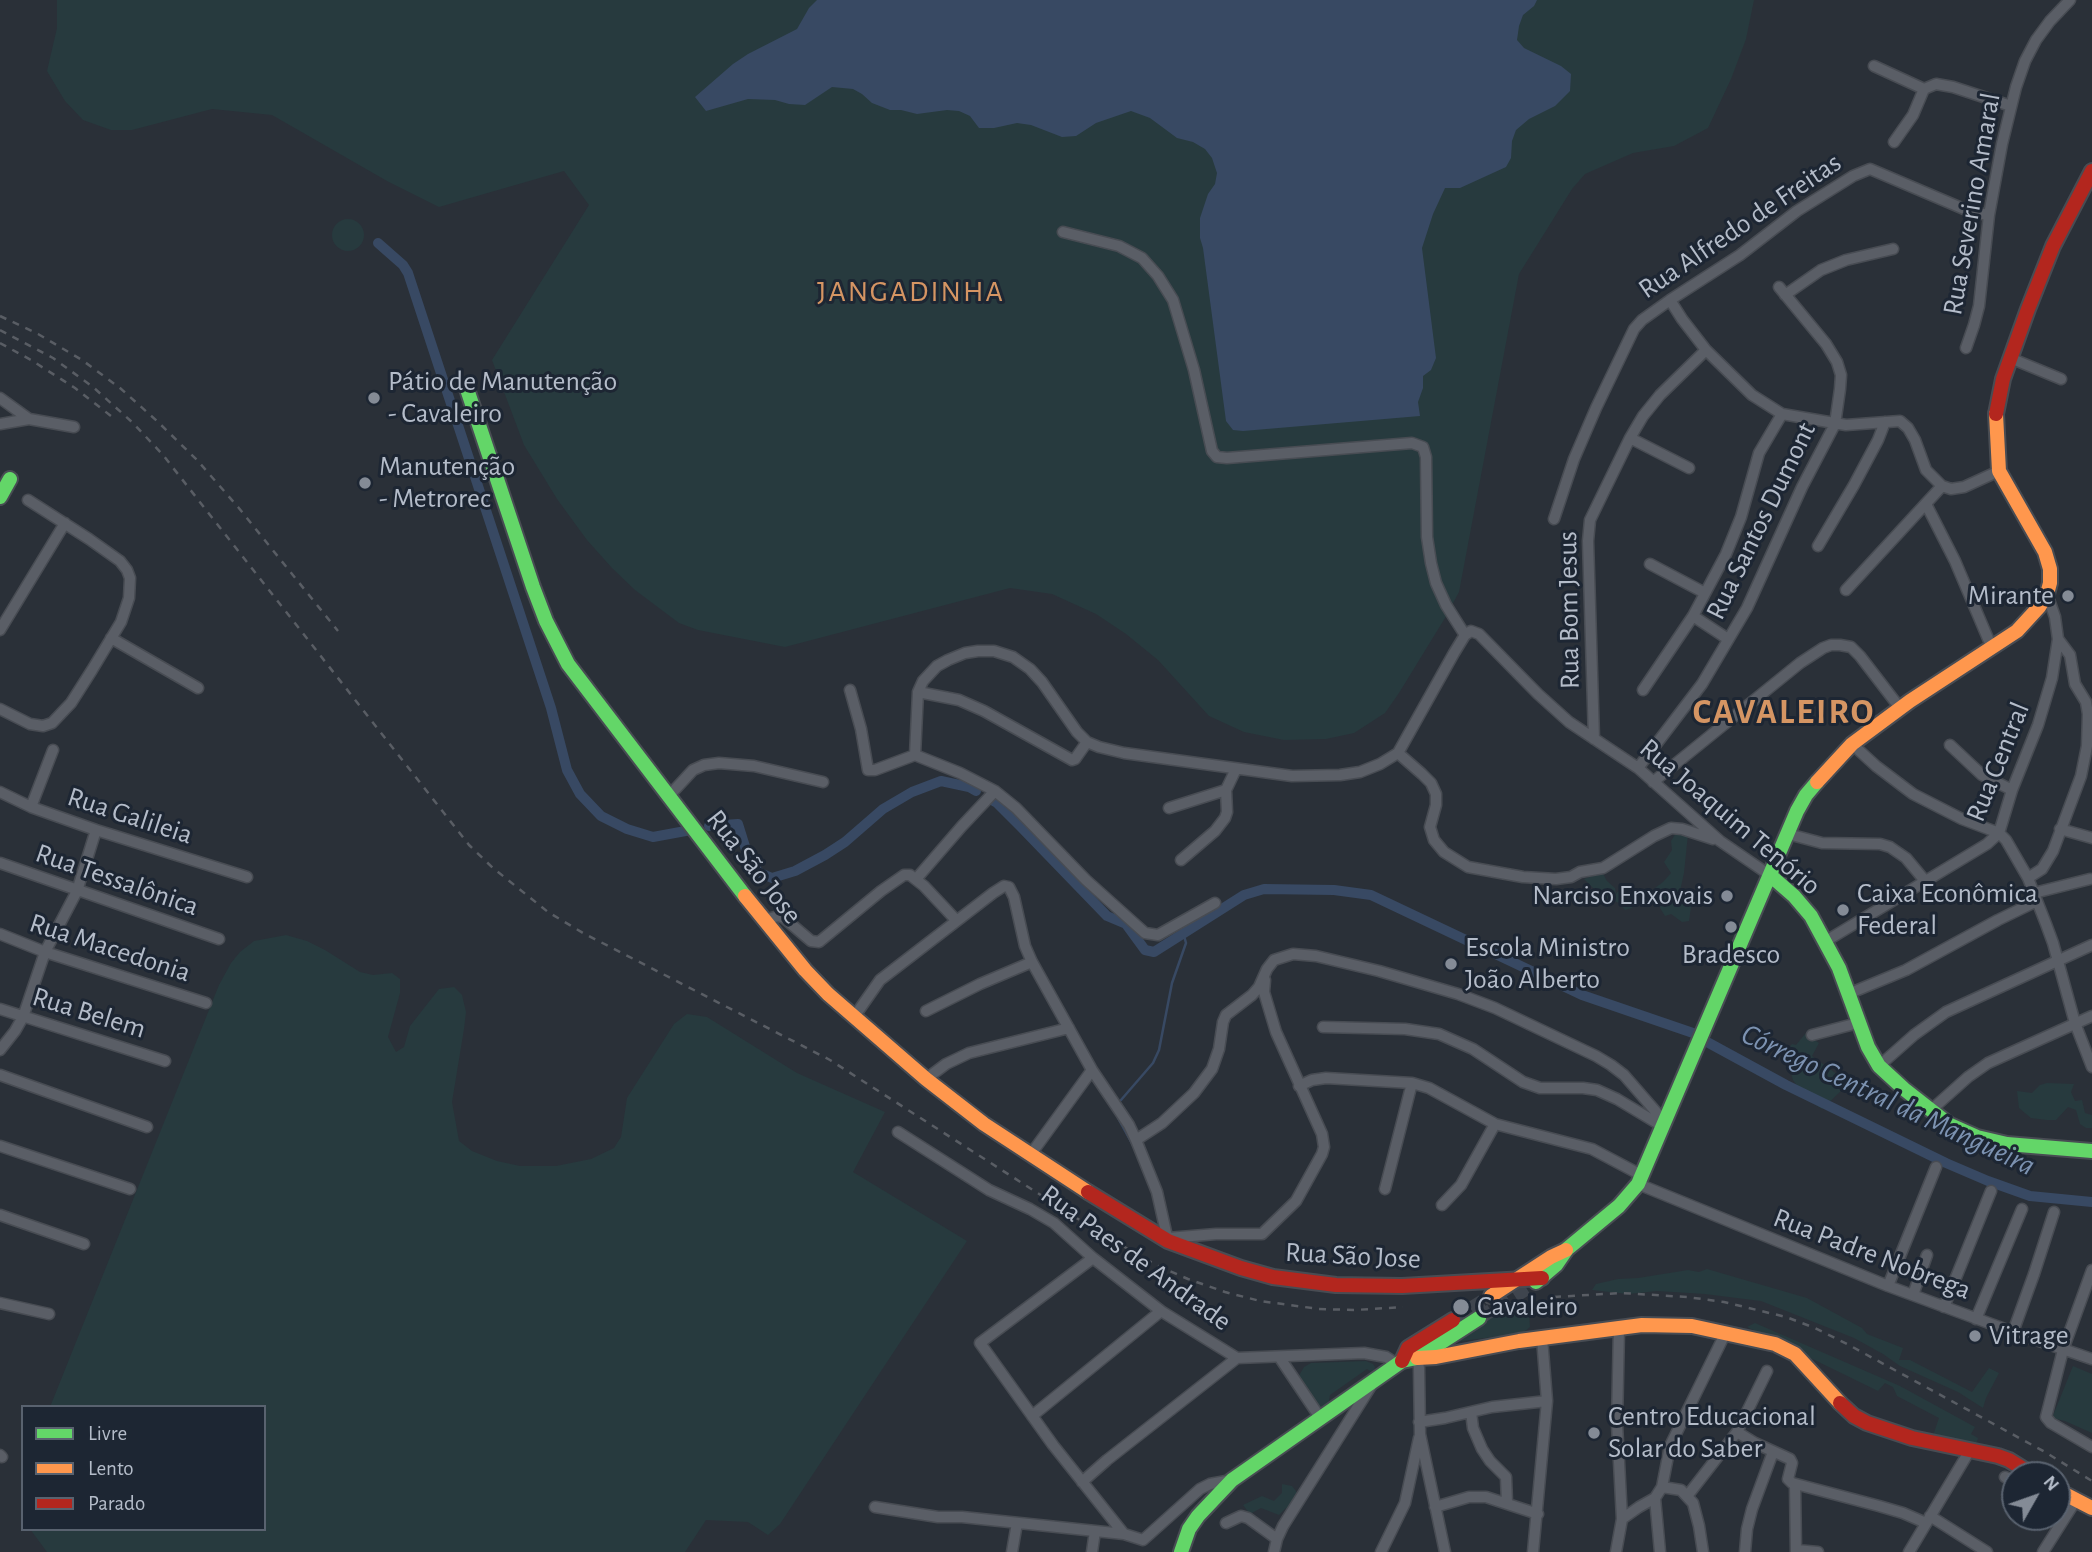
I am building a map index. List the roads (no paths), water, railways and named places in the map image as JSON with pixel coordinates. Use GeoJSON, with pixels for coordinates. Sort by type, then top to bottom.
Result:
{"type":"FeatureCollection","features":[{"type":"Feature","properties":{"kind":"street","name":"Rua Severino Amaral"},"geometry":{"type":"LineString","coordinates":[[1966,348],[1979,306],[1989,215],[2011,106],[2025,61],[2067,1]]}},
{"type":"Feature","properties":{"kind":"street"},"geometry":{"type":"LineString","coordinates":[[1874,66],[1924,89]]}},
{"type":"Feature","properties":{"kind":"street"},"geometry":{"type":"LineString","coordinates":[[1894,142],[1913,115],[1924,89],[1936,84],[1953,86],[2011,106]]}},
{"type":"Feature","properties":{"kind":"street","name":"Rua Alfredo de Freitas"},"geometry":{"type":"LineString","coordinates":[[1554,519],[1574,459],[1628,339],[1642,320],[1740,255],[1797,211],[1864,170],[1877,170],[1971,212],[1989,215]]}},
{"type":"Feature","properties":{"kind":"street"},"geometry":{"type":"LineString","coordinates":[[1491,1296],[1532,1280],[1556,1265],[1567,1250],[1619,1206],[1641,1180],[1806,795],[1829,766],[1852,744],[1900,708],[2017,631],[2030,619],[2047,594],[2050,569],[2045,552],[1999,471],[1995,422],[1998,399],[2010,358],[2053,246],[2092,171]]}},
{"type":"Feature","properties":{"kind":"street","name":"Rua Joaquim Tenório"},"geometry":{"type":"LineString","coordinates":[[1063,232],[1119,246],[1142,258],[1158,276],[1173,300],[1194,370],[1212,451],[1217,457],[1412,443],[1423,447],[1426,457],[1427,537],[1436,583],[1446,605],[1468,633],[1479,634],[1556,711],[1638,768],[1720,841],[1771,876],[1804,905],[1826,941],[1868,1047],[1879,1066],[1930,1111],[1950,1125],[1976,1137],[2007,1144],[2092,1151]]}},
{"type":"Feature","properties":{"kind":"street","name":"Rua Santos Dumont"},"geometry":{"type":"LineString","coordinates":[[1638,768],[1702,684],[1746,608],[1820,450],[1835,424],[1841,375],[1837,362],[1826,344],[1782,292],[1821,270],[1846,260],[1893,249]]}},
{"type":"Feature","properties":{"kind":"street"},"geometry":{"type":"LineString","coordinates":[[1670,300],[1706,350],[1752,395],[1783,414],[1858,426],[1900,421],[1915,440],[1926,470],[1938,482],[1951,489],[1964,487],[1999,471]]}},
{"type":"Feature","properties":{"kind":"street","name":"Rua Bom Jesus"},"geometry":{"type":"LineString","coordinates":[[1594,739],[1588,530],[1593,511],[1643,416],[1660,395],[1706,350]]}},
{"type":"Feature","properties":{"kind":"street"},"geometry":{"type":"LineString","coordinates":[[2010,358],[2061,379]]}},
{"type":"Feature","properties":{"kind":"street","name":"Rua São Jose"},"geometry":{"type":"LineString","coordinates":[[467,389],[533,587],[557,646],[576,675],[763,920],[805,970],[854,1017],[926,1079],[984,1124],[1125,1216],[1168,1240],[1241,1268],[1273,1277],[1328,1285],[1402,1286],[1532,1280]]}},
{"type":"Feature","properties":{"kind":"street"},"geometry":{"type":"LineString","coordinates":[[0,398],[29,419]]}},
{"type":"Feature","properties":{"kind":"street","name":"Rua Santos Dumont"},"geometry":{"type":"LineString","coordinates":[[1650,564],[1705,593],[1734,536],[1759,453],[1783,414]]}},
{"type":"Feature","properties":{"kind":"street"},"geometry":{"type":"LineString","coordinates":[[0,424],[29,419],[74,427]]}},
{"type":"Feature","properties":{"kind":"street"},"geometry":{"type":"LineString","coordinates":[[1818,546],[1854,485],[1885,422]]}},
{"type":"Feature","properties":{"kind":"street"},"geometry":{"type":"LineString","coordinates":[[1630,438],[1689,468]]}},
{"type":"Feature","properties":{"kind":"street"},"geometry":{"type":"LineString","coordinates":[[0,497],[10,479]]}},
{"type":"Feature","properties":{"kind":"street"},"geometry":{"type":"LineString","coordinates":[[1846,590],[1926,504],[1938,482]]}},
{"type":"Feature","properties":{"kind":"street"},"geometry":{"type":"LineString","coordinates":[[0,709],[30,724],[43,726],[52,723],[71,703],[111,638],[125,610],[130,586],[127,570],[120,561],[28,500]]}},
{"type":"Feature","properties":{"kind":"street"},"geometry":{"type":"LineString","coordinates":[[1926,504],[1955,561],[1992,648]]}},
{"type":"Feature","properties":{"kind":"street"},"geometry":{"type":"LineString","coordinates":[[0,630],[65,523]]}},
{"type":"Feature","properties":{"kind":"street"},"geometry":{"type":"LineString","coordinates":[[1643,690],[1693,616],[1705,593]]}},
{"type":"Feature","properties":{"kind":"street","name":"Rua Central"},"geometry":{"type":"LineString","coordinates":[[1826,941],[1926,882],[1999,834],[2012,790],[2046,701],[2058,639],[2055,617],[2047,594]]}},
{"type":"Feature","properties":{"kind":"street"},"geometry":{"type":"LineString","coordinates":[[1693,616],[1728,639]]}},
{"type":"Feature","properties":{"kind":"street"},"geometry":{"type":"LineString","coordinates":[[915,755],[918,692],[929,673],[937,666],[965,653],[978,651],[1013,657],[1030,669],[1042,682],[1068,722],[1087,743],[1124,753],[1236,769],[1292,776],[1339,775],[1370,768],[1398,753],[1468,633]]}},
{"type":"Feature","properties":{"kind":"street"},"geometry":{"type":"LineString","coordinates":[[111,638],[198,688]]}},
{"type":"Feature","properties":{"kind":"street"},"geometry":{"type":"LineString","coordinates":[[2028,878],[2042,869],[2048,861],[2081,776],[2087,746],[2087,707],[2075,684],[2073,662],[2058,639]]}},
{"type":"Feature","properties":{"kind":"street"},"geometry":{"type":"LineString","coordinates":[[1653,782],[1800,663],[1831,645],[1851,647],[1900,708]]}},
{"type":"Feature","properties":{"kind":"street"},"geometry":{"type":"LineString","coordinates":[[850,690],[862,729],[868,770],[875,770],[915,755],[995,791],[1145,933],[1158,935],[1215,903]]}},
{"type":"Feature","properties":{"kind":"street"},"geometry":{"type":"LineString","coordinates":[[918,692],[940,695],[971,705],[1072,760],[1087,743]]}},
{"type":"Feature","properties":{"kind":"street"},"geometry":{"type":"LineString","coordinates":[[1852,744],[1913,794],[1999,834],[2013,851],[2028,878],[2053,943],[2075,1023],[2092,1067]]}},
{"type":"Feature","properties":{"kind":"street"},"geometry":{"type":"LineString","coordinates":[[1950,745],[1983,775],[2012,790]]}},
{"type":"Feature","properties":{"kind":"street"},"geometry":{"type":"LineString","coordinates":[[31,807],[53,750]]}},
{"type":"Feature","properties":{"kind":"street"},"geometry":{"type":"LineString","coordinates":[[1398,753],[1422,774],[1436,794],[1430,828],[1434,840],[1444,852],[1468,867],[1522,877],[1556,879],[1603,867],[1671,828],[1720,841]]}},
{"type":"Feature","properties":{"kind":"street"},"geometry":{"type":"LineString","coordinates":[[668,797],[693,770],[719,763],[754,766],[823,782]]}},
{"type":"Feature","properties":{"kind":"street"},"geometry":{"type":"LineString","coordinates":[[1181,860],[1215,831],[1225,818],[1226,790],[1236,769]]}},
{"type":"Feature","properties":{"kind":"street"},"geometry":{"type":"LineString","coordinates":[[1169,808],[1226,790]]}},
{"type":"Feature","properties":{"kind":"street"},"geometry":{"type":"LineString","coordinates":[[916,878],[995,791]]}},
{"type":"Feature","properties":{"kind":"street","name":"Rua Galileia"},"geometry":{"type":"LineString","coordinates":[[0,792],[31,807],[96,830],[247,877]]}},
{"type":"Feature","properties":{"kind":"street"},"geometry":{"type":"LineString","coordinates":[[2060,829],[2092,838]]}},
{"type":"Feature","properties":{"kind":"street"},"geometry":{"type":"LineString","coordinates":[[0,1050],[23,1017],[45,952],[77,891],[96,830]]}},
{"type":"Feature","properties":{"kind":"street"},"geometry":{"type":"LineString","coordinates":[[1788,834],[1822,843],[1880,844],[1890,847],[1906,858],[1926,882]]}},
{"type":"Feature","properties":{"kind":"street","name":"Rua Tessalônica"},"geometry":{"type":"LineString","coordinates":[[0,863],[219,939]]}},
{"type":"Feature","properties":{"kind":"street"},"geometry":{"type":"LineString","coordinates":[[763,920],[779,916],[811,941],[819,942],[904,875],[916,878],[956,920]]}},
{"type":"Feature","properties":{"kind":"street"},"geometry":{"type":"LineString","coordinates":[[1848,994],[1924,961],[2036,897],[2090,878]]}},
{"type":"Feature","properties":{"kind":"street"},"geometry":{"type":"LineString","coordinates":[[854,1017],[880,980],[956,920],[1007,886],[1014,897],[1031,962],[1092,1070],[1136,1140],[1157,1192],[1168,1240],[1216,1234],[1262,1234],[1296,1201],[1324,1147],[1322,1134],[1270,1015],[1264,992],[1266,972]]}},
{"type":"Feature","properties":{"kind":"street","name":"Rua Macedonia"},"geometry":{"type":"LineString","coordinates":[[0,934],[45,952],[206,1003]]}},
{"type":"Feature","properties":{"kind":"street"},"geometry":{"type":"LineString","coordinates":[[1879,1066],[1914,1035],[1946,1012],[2092,945]]}},
{"type":"Feature","properties":{"kind":"street"},"geometry":{"type":"LineString","coordinates":[[1136,1140],[1163,1123],[1206,1079],[1216,1059],[1226,1015],[1252,995],[1274,960],[1293,954],[1316,956],[1458,994],[1559,1038],[1611,1065],[1623,1075],[1663,1124]]}},
{"type":"Feature","properties":{"kind":"street"},"geometry":{"type":"LineString","coordinates":[[926,1011],[1031,962]]}},
{"type":"Feature","properties":{"kind":"street","name":"Rua Belem"},"geometry":{"type":"LineString","coordinates":[[0,1009],[165,1061]]}},
{"type":"Feature","properties":{"kind":"street"},"geometry":{"type":"LineString","coordinates":[[1930,1111],[1988,1063],[2092,1016]]}},
{"type":"Feature","properties":{"kind":"street"},"geometry":{"type":"LineString","coordinates":[[1812,1035],[1858,1023]]}},
{"type":"Feature","properties":{"kind":"street"},"geometry":{"type":"LineString","coordinates":[[1323,1027],[1405,1029],[1439,1034],[1473,1049],[1523,1082],[1540,1088],[1597,1090],[1663,1124]]}},
{"type":"Feature","properties":{"kind":"street"},"geometry":{"type":"LineString","coordinates":[[926,1079],[946,1064],[969,1054],[1069,1028]]}},
{"type":"Feature","properties":{"kind":"street"},"geometry":{"type":"LineString","coordinates":[[1031,1154],[1092,1070]]}},
{"type":"Feature","properties":{"kind":"street"},"geometry":{"type":"LineString","coordinates":[[0,1075],[147,1126]]}},
{"type":"Feature","properties":{"kind":"street","name":"Rua Padre Nobrega"},"geometry":{"type":"LineString","coordinates":[[1299,1086],[1326,1077],[1412,1083],[1429,1088],[1495,1124],[1592,1149],[1641,1180],[1888,1286],[2092,1359]]}},
{"type":"Feature","properties":{"kind":"street"},"geometry":{"type":"LineString","coordinates":[[1385,1189],[1412,1083]]}},
{"type":"Feature","properties":{"kind":"street"},"geometry":{"type":"LineString","coordinates":[[1442,1205],[1461,1185],[1495,1124]]}},
{"type":"Feature","properties":{"kind":"street","name":"Rua Paes de Andrade"},"geometry":{"type":"LineString","coordinates":[[898,1132],[989,1190],[1041,1215],[1161,1311],[1237,1358],[1364,1353],[1386,1357],[1436,1357],[1542,1338],[1619,1328],[1692,1326],[1775,1344],[1795,1354],[1843,1406],[1867,1423],[1912,1438],[2011,1461]]}},
{"type":"Feature","properties":{"kind":"street"},"geometry":{"type":"LineString","coordinates":[[0,1146],[130,1189]]}},
{"type":"Feature","properties":{"kind":"street"},"geometry":{"type":"LineString","coordinates":[[1888,1286],[1936,1167]]}},
{"type":"Feature","properties":{"kind":"street"},"geometry":{"type":"LineString","coordinates":[[1944,1307],[1991,1191]]}},
{"type":"Feature","properties":{"kind":"street"},"geometry":{"type":"LineString","coordinates":[[1976,1319],[2022,1209]]}},
{"type":"Feature","properties":{"kind":"street"},"geometry":{"type":"LineString","coordinates":[[2012,1332],[2054,1212]]}},
{"type":"Feature","properties":{"kind":"street"},"geometry":{"type":"LineString","coordinates":[[0,1215],[85,1244]]}},
{"type":"Feature","properties":{"kind":"street"},"geometry":{"type":"LineString","coordinates":[[1532,1280],[1552,1257],[1567,1250]]}},
{"type":"Feature","properties":{"kind":"street"},"geometry":{"type":"LineString","coordinates":[[1913,1295],[1927,1255]]}},
{"type":"Feature","properties":{"kind":"street"},"geometry":{"type":"LineString","coordinates":[[1093,1258],[980,1343],[1032,1416],[1124,1534]]}},
{"type":"Feature","properties":{"kind":"street"},"geometry":{"type":"LineString","coordinates":[[2092,1270],[2063,1350],[2046,1417],[2057,1427],[2092,1447]]}},
{"type":"Feature","properties":{"kind":"street"},"geometry":{"type":"LineString","coordinates":[[0,1303],[50,1314]]}},
{"type":"Feature","properties":{"kind":"street"},"geometry":{"type":"LineString","coordinates":[[1032,1416],[1161,1311]]}},
{"type":"Feature","properties":{"kind":"street"},"geometry":{"type":"LineString","coordinates":[[1406,1358],[1479,1318]]}},
{"type":"Feature","properties":{"kind":"street"},"geometry":{"type":"LineString","coordinates":[[1181,1552],[1189,1529],[1198,1516],[1233,1480],[1406,1358],[1453,1320]]}},
{"type":"Feature","properties":{"kind":"street"},"geometry":{"type":"LineString","coordinates":[[1616,1552],[1622,1519],[1618,1456],[1619,1328]]}},
{"type":"Feature","properties":{"kind":"street"},"geometry":{"type":"LineString","coordinates":[[1660,1552],[1656,1498],[1662,1487],[1670,1446],[1726,1332]]}},
{"type":"Feature","properties":{"kind":"street"},"geometry":{"type":"LineString","coordinates":[[1533,1552],[1547,1401],[1542,1338]]}},
{"type":"Feature","properties":{"kind":"street"},"geometry":{"type":"LineString","coordinates":[[1280,1357],[1321,1419]]}},
{"type":"Feature","properties":{"kind":"street"},"geometry":{"type":"LineString","coordinates":[[1082,1482],[1237,1358]]}},
{"type":"Feature","properties":{"kind":"street"},"geometry":{"type":"LineString","coordinates":[[1406,1358],[1419,1368],[1420,1434],[1445,1552]]}},
{"type":"Feature","properties":{"kind":"street"},"geometry":{"type":"LineString","coordinates":[[1688,1495],[1737,1432],[1767,1371]]}},
{"type":"Feature","properties":{"kind":"street"},"geometry":{"type":"LineString","coordinates":[[1275,1552],[1277,1539],[1375,1379]]}},
{"type":"Feature","properties":{"kind":"street"},"geometry":{"type":"LineString","coordinates":[[1419,1422],[1502,1406],[1547,1401]]}},
{"type":"Feature","properties":{"kind":"street"},"geometry":{"type":"LineString","coordinates":[[1471,1412],[1473,1428],[1482,1449],[1506,1477],[1507,1503]]}},
{"type":"Feature","properties":{"kind":"street"},"geometry":{"type":"LineString","coordinates":[[1737,1432],[1791,1460],[1788,1479],[1795,1484],[1928,1520],[1987,1552]]}},
{"type":"Feature","properties":{"kind":"street"},"geometry":{"type":"LineString","coordinates":[[1381,1552],[1405,1503],[1420,1434]]}},
{"type":"Feature","properties":{"kind":"street"},"geometry":{"type":"LineString","coordinates":[[1909,1552],[1970,1450]]}},
{"type":"Feature","properties":{"kind":"street"},"geometry":{"type":"LineString","coordinates":[[1745,1552],[1752,1509],[1773,1452]]}},
{"type":"Feature","properties":{"kind":"street"},"geometry":{"type":"LineString","coordinates":[[874,1507],[938,1517],[962,1517],[1124,1534],[1138,1540],[1147,1538],[1200,1489],[1210,1484],[1233,1480]]}},
{"type":"Feature","properties":{"kind":"street"},"geometry":{"type":"LineString","coordinates":[[1795,1484],[1796,1551],[1818,1552]]}},
{"type":"Feature","properties":{"kind":"street"},"geometry":{"type":"LineString","coordinates":[[1662,1487],[1681,1490],[1688,1495],[1696,1512],[1703,1552]]}},
{"type":"Feature","properties":{"kind":"street"},"geometry":{"type":"LineString","coordinates":[[1435,1507],[1469,1497],[1486,1497],[1538,1514]]}},
{"type":"Feature","properties":{"kind":"street"},"geometry":{"type":"LineString","coordinates":[[1622,1519],[1656,1498]]}},
{"type":"Feature","properties":{"kind":"street"},"geometry":{"type":"LineString","coordinates":[[2071,1503],[2092,1508]]}},
{"type":"Feature","properties":{"kind":"street"},"geometry":{"type":"LineString","coordinates":[[2043,1552],[2074,1504]]}},
{"type":"Feature","properties":{"kind":"street"},"geometry":{"type":"LineString","coordinates":[[1226,1523],[1241,1516],[1248,1518],[1277,1539]]}},
{"type":"Feature","properties":{"kind":"street"},"geometry":{"type":"LineString","coordinates":[[1012,1552],[1017,1523]]}},
{"type":"Feature","properties":{"kind":"street"},"geometry":{"type":"LineString","coordinates":[[1092,1552],[1096,1531]]}},
{"type":"Feature","properties":{"kind":"water"},"geometry":{"type":"Polygon","coordinates":[[[817,0],[1537,0],[1523,15],[1517,40],[1524,48],[1561,66],[1571,74],[1570,91],[1555,106],[1529,119],[1516,130],[1511,158],[1506,167],[1460,188],[1445,188],[1433,214],[1422,248],[1436,358],[1431,370],[1423,376],[1423,388],[1418,402],[1420,416],[1233,430],[1226,421],[1200,238],[1200,218],[1217,173],[1212,158],[1205,149],[1193,142],[1177,138],[1150,118],[1131,111],[1096,123],[1076,136],[1062,137],[1031,125],[1017,123],[979,128],[970,116],[959,111],[917,114],[890,110],[872,103],[853,89],[832,87],[805,105],[748,99],[706,111],[695,97],[748,54],[797,29],[817,0]]]}},
{"type":"Feature","properties":{"kind":"waterway","name":"Córrego Central da Mangueira"},"geometry":{"type":"LineString","coordinates":[[378,243],[403,265],[408,273],[551,708],[567,770],[580,794],[601,816],[627,829],[653,837],[691,830]]}},
{"type":"Feature","properties":{"kind":"waterway","name":"Córrego Central da Mangueira"},"geometry":{"type":"LineString","coordinates":[[709,826],[738,824],[747,853],[758,872],[772,878],[795,871],[825,855],[845,842],[883,809],[912,792],[941,781],[976,791]]}},
{"type":"Feature","properties":{"kind":"waterway","name":"Córrego Central da Mangueira"},"geometry":{"type":"LineString","coordinates":[[990,799],[997,803],[1107,916],[1126,924],[1145,950],[1154,952],[1244,895],[1264,889],[1334,890],[1371,895],[1582,995],[1693,1033]]}},
{"type":"Feature","properties":{"kind":"waterway"},"geometry":{"type":"LineString","coordinates":[[1121,1100],[1153,1063],[1159,1050],[1172,983],[1186,943],[1183,932]]}},
{"type":"Feature","properties":{"kind":"waterway","name":"Córrego Central da Mangueira"},"geometry":{"type":"LineString","coordinates":[[1707,1042],[1786,1085],[1988,1181],[2030,1196],[2092,1202]]}},
{"type":"Feature","properties":{"kind":"waterway"},"geometry":{"type":"LineString","coordinates":[[1118,1118],[1135,1149]]}},
{"type":"Feature","properties":{"kind":"tunnel"},"geometry":{"type":"LineString","coordinates":[[1479,1318],[1534,1284]]}},
{"type":"Feature","properties":{"kind":"tunnel"},"geometry":{"type":"LineString","coordinates":[[1453,1320],[1491,1296]]}},
{"type":"Feature","properties":{"kind":"railway"},"geometry":{"type":"LineString","coordinates":[[0,316],[38,334],[82,360],[120,388],[157,421],[197,460],[238,507],[338,631]]}},
{"type":"Feature","properties":{"kind":"railway"},"geometry":{"type":"LineString","coordinates":[[0,330],[53,358],[93,387],[133,423],[163,455],[469,845],[548,912],[583,933],[830,1060],[1100,1233],[1158,1266],[1225,1292],[1260,1301],[1319,1309],[1403,1307]]}},
{"type":"Feature","properties":{"kind":"railway"},"geometry":{"type":"LineString","coordinates":[[0,343],[75,388],[111,416]]}},
{"type":"Feature","properties":{"kind":"railway"},"geometry":{"type":"LineString","coordinates":[[1554,1297],[1621,1293],[1687,1297],[1724,1302],[1786,1317],[1847,1344],[2045,1452],[2092,1481]]}},
{"type":"Feature","properties":{"kind":"place","name":"Pátio de Manutenção - Cavaleiro"},"geometry":{"type":"Point","coordinates":[374,398]}},
{"type":"Feature","properties":{"kind":"place","name":"Manutenção - Metrorec"},"geometry":{"type":"Point","coordinates":[365,483]}},
{"type":"Feature","properties":{"kind":"place","name":"Mirante"},"geometry":{"type":"Point","coordinates":[2068,596]}},
{"type":"Feature","properties":{"kind":"place","name":"Narciso Enxovais"},"geometry":{"type":"Point","coordinates":[1727,896]}},
{"type":"Feature","properties":{"kind":"place","name":"Caixa Econômica Federal"},"geometry":{"type":"Point","coordinates":[1843,910]}},
{"type":"Feature","properties":{"kind":"place","name":"Bradesco"},"geometry":{"type":"Point","coordinates":[1731,927]}},
{"type":"Feature","properties":{"kind":"place","name":"Escola Ministro João Alberto"},"geometry":{"type":"Point","coordinates":[1451,964]}},
{"type":"Feature","properties":{"kind":"place","name":"Cavaleiro"},"geometry":{"type":"Point","coordinates":[1461,1307]}},
{"type":"Feature","properties":{"kind":"place","name":"Vitrage"},"geometry":{"type":"Point","coordinates":[1975,1336]}},
{"type":"Feature","properties":{"kind":"place","name":"Centro Educacional Solar do Saber"},"geometry":{"type":"Point","coordinates":[1594,1433]}},
{"type":"Feature","properties":{"kind":"district","name":"JANGADINHA"},"geometry":{"type":"Point","coordinates":[911,292]}},
{"type":"Feature","properties":{"kind":"district","name":"CAVALEIRO"},"geometry":{"type":"Point","coordinates":[1784,712]}}]}
